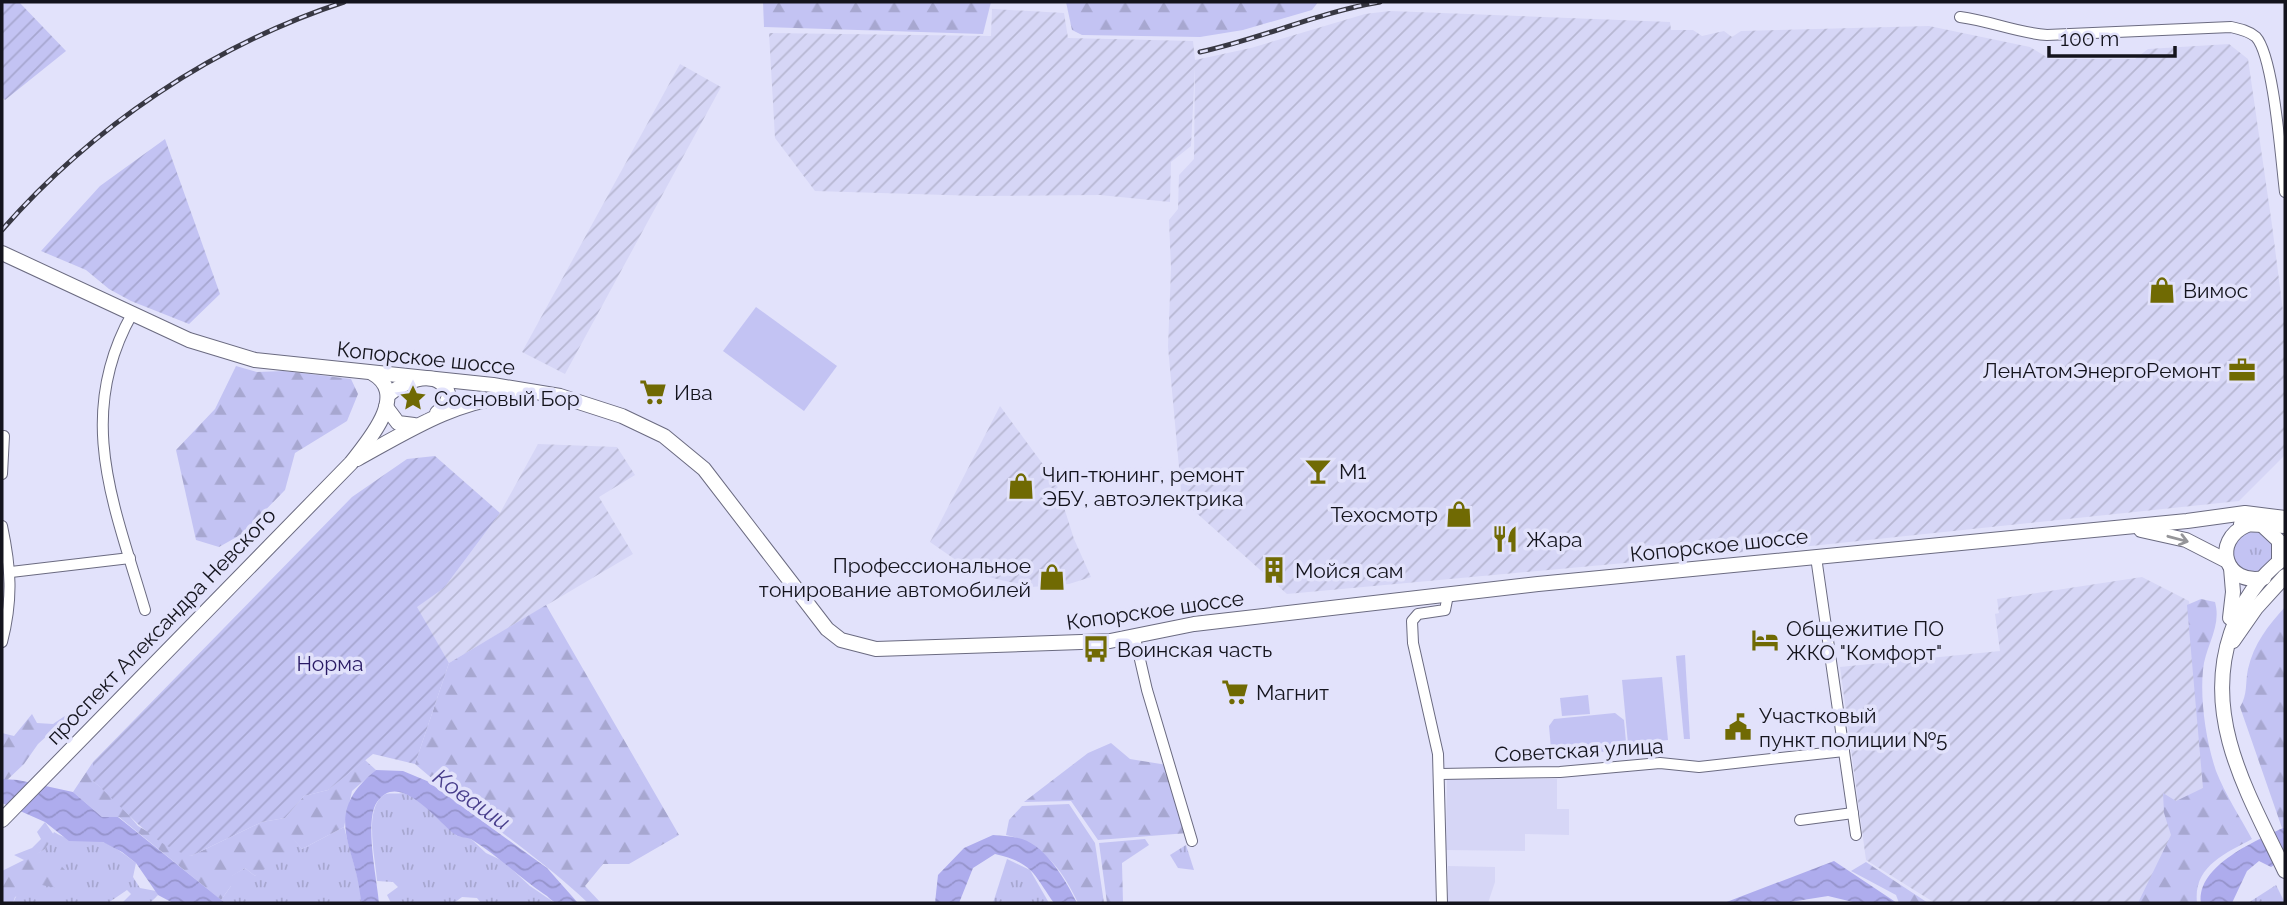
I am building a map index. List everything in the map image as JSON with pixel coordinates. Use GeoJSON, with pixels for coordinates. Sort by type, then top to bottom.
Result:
{"type":"FeatureCollection","features":[{"type":"Feature","properties":{"kind":"main road","name":"Копорское шоссе"},"geometry":{"type":"LineString","coordinates":[[2,253],[132,314],[230,354],[256,360],[428,377],[534,391],[622,416],[674,443],[704,469],[820,621],[850,643],[876,649],[1048,645],[1135,638],[1194,625],[1448,595],[2208,519]]}},
{"type":"Feature","properties":{"kind":"main road"},"geometry":{"type":"LineString","coordinates":[[371,373],[382,379],[387,401],[398,423],[414,425]]}},
{"type":"Feature","properties":{"kind":"main road"},"geometry":{"type":"LineString","coordinates":[[351,463],[370,438],[387,401],[403,384],[428,377],[442,384],[449,396],[445,406],[435,415]]}},
{"type":"Feature","properties":{"kind":"main road"},"geometry":{"type":"LineString","coordinates":[[351,463],[435,415],[475,401],[534,391]]}},
{"type":"Feature","properties":{"kind":"main road","name":"проспект Александра Невского"},"geometry":{"type":"LineString","coordinates":[[2,820],[351,463]]}},
{"type":"Feature","properties":{"kind":"main road"},"geometry":{"type":"LineString","coordinates":[[2208,519],[2245,513],[2285,518]]}},
{"type":"Feature","properties":{"kind":"main road"},"geometry":{"type":"LineString","coordinates":[[2208,519],[2264,527],[2285,526]]}},
{"type":"Feature","properties":{"kind":"main road"},"geometry":{"type":"LineString","coordinates":[[2248,525],[2229,538],[2232,605],[2220,681],[2224,726],[2285,871]]}},
{"type":"Feature","properties":{"kind":"main road"},"geometry":{"type":"LineString","coordinates":[[2126,526],[2186,540],[2229,565],[2246,579],[2264,578]]}},
{"type":"Feature","properties":{"kind":"main road"},"geometry":{"type":"LineString","coordinates":[[2224,653],[2241,606],[2282,560],[2279,541],[2264,527]]}},
{"type":"Feature","properties":{"kind":"main road"},"geometry":{"type":"LineString","coordinates":[[2224,653],[2256,608],[2285,576]]}},
{"type":"Feature","properties":{"kind":"street"},"geometry":{"type":"LineString","coordinates":[[1960,17],[1985,20],[2021,33],[2047,35],[2231,27],[2255,36],[2267,61],[2285,192]]}},
{"type":"Feature","properties":{"kind":"street"},"geometry":{"type":"LineString","coordinates":[[132,314],[112,364],[101,411],[103,452],[110,491],[145,610]]}},
{"type":"Feature","properties":{"kind":"street"},"geometry":{"type":"LineString","coordinates":[[2,474],[4,436]]}},
{"type":"Feature","properties":{"kind":"street"},"geometry":{"type":"LineString","coordinates":[[2,526],[12,572],[2,642]]}},
{"type":"Feature","properties":{"kind":"street"},"geometry":{"type":"LineString","coordinates":[[1816,557],[1856,835]]}},
{"type":"Feature","properties":{"kind":"street"},"geometry":{"type":"LineString","coordinates":[[12,572],[130,558]]}},
{"type":"Feature","properties":{"kind":"street"},"geometry":{"type":"LineString","coordinates":[[1442,903],[1440,774],[1413,643],[1412,621],[1418,614],[1445,610],[1448,595]]}},
{"type":"Feature","properties":{"kind":"street"},"geometry":{"type":"LineString","coordinates":[[1135,638],[1147,690],[1192,841]]}},
{"type":"Feature","properties":{"kind":"street","name":"Советская улица"},"geometry":{"type":"LineString","coordinates":[[1440,774],[1560,772],[1660,763],[1699,767],[1844,751]]}},
{"type":"Feature","properties":{"kind":"street"},"geometry":{"type":"LineString","coordinates":[[1800,820],[1853,813]]}},
{"type":"Feature","properties":{"kind":"shaded area"},"geometry":{"type":"Polygon","coordinates":[[[992,9],[1064,13],[1068,38],[1193,41],[1195,60],[1251,48],[1365,14],[1390,11],[1670,22],[1671,30],[1693,30],[1702,36],[1724,31],[1732,37],[1741,31],[1929,26],[2030,47],[2050,59],[2135,59],[2148,49],[2229,44],[2248,59],[2272,225],[2285,327],[2285,455],[2239,501],[1811,546],[1287,594],[1182,500],[1168,347],[1171,268],[1169,220],[1178,209],[1179,175],[1194,159],[1195,66],[1191,146],[1171,162],[1170,202],[1100,195],[979,196],[815,191],[775,138],[769,33],[991,36],[992,9]]]}},
{"type":"Feature","properties":{"kind":"shaded area"},"geometry":{"type":"Polygon","coordinates":[[[680,64],[721,87],[565,374],[522,352],[680,64]]]}},
{"type":"Feature","properties":{"kind":"shaded area"},"geometry":{"type":"Polygon","coordinates":[[[1000,406],[1056,482],[1074,539],[1091,577],[1069,584],[1031,587],[976,574],[930,542],[1000,406]]]}},
{"type":"Feature","properties":{"kind":"shaded area"},"geometry":{"type":"Polygon","coordinates":[[[538,444],[617,447],[635,475],[599,497],[633,554],[449,663],[416,607],[444,588],[500,513],[538,444]]]}},
{"type":"Feature","properties":{"kind":"shaded area"},"geometry":{"type":"Polygon","coordinates":[[[2142,577],[2189,601],[2213,799],[2142,903],[1935,903],[1866,860],[1840,667],[2000,651],[1995,614],[1999,613],[1997,599],[2142,577]]]}},
{"type":"Feature","properties":{"kind":"shaded area"},"geometry":{"type":"Polygon","coordinates":[[[1447,778],[1557,779],[1557,809],[1569,809],[1569,835],[1525,834],[1525,851],[1446,850],[1447,778]]]}},
{"type":"Feature","properties":{"kind":"shaded area"},"geometry":{"type":"Polygon","coordinates":[[[1448,866],[1495,867],[1495,882],[1488,903],[1448,903],[1448,866]]]}},
{"type":"Feature","properties":{"kind":"green space"},"geometry":{"type":"Polygon","coordinates":[[[2,2],[19,2],[66,51],[5,100],[2,97],[2,2]]]}},
{"type":"Feature","properties":{"kind":"green space"},"geometry":{"type":"Polygon","coordinates":[[[763,2],[991,2],[983,34],[764,27],[763,2]]]}},
{"type":"Feature","properties":{"kind":"green space"},"geometry":{"type":"Polygon","coordinates":[[[1066,2],[1318,2],[1312,10],[1243,30],[1200,37],[1082,35],[1072,30],[1066,2]]]}},
{"type":"Feature","properties":{"kind":"green space"},"geometry":{"type":"Polygon","coordinates":[[[165,139],[220,294],[189,324],[131,301],[109,289],[86,270],[41,251],[100,186],[165,139]]]}},
{"type":"Feature","properties":{"kind":"green space"},"geometry":{"type":"Polygon","coordinates":[[[756,307],[837,366],[804,411],[723,351],[756,307]]]}},
{"type":"Feature","properties":{"kind":"green space"},"geometry":{"type":"Polygon","coordinates":[[[236,366],[257,372],[284,371],[351,379],[358,394],[347,421],[295,453],[285,490],[242,534],[219,547],[196,540],[176,450],[215,409],[236,366]]]}},
{"type":"Feature","properties":{"kind":"green space","name":"Норма"},"geometry":{"type":"Polygon","coordinates":[[[435,456],[500,513],[444,588],[417,607],[449,663],[415,764],[373,754],[328,790],[304,796],[285,818],[262,822],[191,856],[176,851],[150,834],[93,781],[93,762],[352,497],[407,459],[435,456]]]}},
{"type":"Feature","properties":{"kind":"green space"},"geometry":{"type":"Polygon","coordinates":[[[2253,532],[2267,538],[2273,552],[2267,566],[2253,572],[2239,566],[2233,552],[2239,538],[2253,532]]]}},
{"type":"Feature","properties":{"kind":"green space"},"geometry":{"type":"Polygon","coordinates":[[[2201,599],[2215,602],[2217,611],[2215,628],[2204,661],[2202,682],[2209,747],[2220,780],[2252,839],[2221,856],[2205,871],[2197,891],[2197,903],[2138,903],[2171,835],[2164,813],[2163,793],[2176,801],[2203,788],[2187,605],[2201,599]]]}},
{"type":"Feature","properties":{"kind":"green space"},"geometry":{"type":"Polygon","coordinates":[[[546,605],[679,835],[629,864],[603,864],[585,886],[601,903],[588,903],[415,764],[449,663],[546,605]]]}},
{"type":"Feature","properties":{"kind":"green space"},"geometry":{"type":"Polygon","coordinates":[[[2285,607],[2285,827],[2282,828],[2240,707],[2254,651],[2267,628],[2285,607]]]}},
{"type":"Feature","properties":{"kind":"green space"},"geometry":{"type":"Polygon","coordinates":[[[1685,655],[1690,739],[1684,739],[1676,656],[1685,655]]]}},
{"type":"Feature","properties":{"kind":"green space"},"geometry":{"type":"Polygon","coordinates":[[[1662,677],[1668,740],[1628,744],[1622,680],[1662,677]]]}},
{"type":"Feature","properties":{"kind":"green space"},"geometry":{"type":"Polygon","coordinates":[[[1588,695],[1590,714],[1562,716],[1560,698],[1588,695]]]}},
{"type":"Feature","properties":{"kind":"green space"},"geometry":{"type":"Polygon","coordinates":[[[81,705],[38,744],[24,764],[6,781],[2,779],[2,733],[14,736],[32,714],[37,723],[53,724],[81,705]]]}},
{"type":"Feature","properties":{"kind":"green space"},"geometry":{"type":"Polygon","coordinates":[[[1615,713],[1624,720],[1626,742],[1620,750],[1559,756],[1551,749],[1549,726],[1554,719],[1615,713]]]}},
{"type":"Feature","properties":{"kind":"green space"},"geometry":{"type":"Polygon","coordinates":[[[1111,743],[1130,759],[1167,765],[1188,833],[1098,840],[1071,801],[1024,802],[1088,753],[1111,743]]]}},
{"type":"Feature","properties":{"kind":"green space"},"geometry":{"type":"Polygon","coordinates":[[[365,760],[376,770],[352,791],[344,827],[302,849],[292,838],[290,851],[255,876],[245,868],[232,876],[231,886],[221,900],[119,817],[102,817],[73,792],[93,762],[93,781],[118,802],[138,826],[191,856],[262,822],[285,818],[304,796],[328,790],[365,760]]]}},
{"type":"Feature","properties":{"kind":"green space"},"geometry":{"type":"Polygon","coordinates":[[[403,793],[418,799],[457,836],[470,838],[486,853],[503,861],[530,886],[555,903],[481,903],[477,898],[462,897],[454,903],[391,903],[387,895],[398,887],[393,882],[377,881],[372,821],[379,800],[386,794],[403,793]]]}},
{"type":"Feature","properties":{"kind":"green space"},"geometry":{"type":"Polygon","coordinates":[[[1069,804],[1095,843],[1104,903],[1078,903],[1066,880],[1050,860],[1031,844],[1006,835],[1009,820],[1022,806],[1069,804]]]}},
{"type":"Feature","properties":{"kind":"green space"},"geometry":{"type":"Polygon","coordinates":[[[45,822],[54,835],[45,849],[37,854],[55,859],[65,870],[64,880],[56,888],[42,885],[28,872],[27,892],[15,897],[13,903],[2,903],[2,871],[24,860],[14,855],[32,848],[41,839],[37,832],[45,822]]]}},
{"type":"Feature","properties":{"kind":"green space"},"geometry":{"type":"Polygon","coordinates":[[[344,827],[360,887],[361,903],[225,903],[221,900],[231,886],[231,876],[245,868],[255,876],[292,837],[302,849],[344,827]]]}},
{"type":"Feature","properties":{"kind":"green space"},"geometry":{"type":"Polygon","coordinates":[[[54,832],[68,838],[103,842],[116,849],[136,863],[133,877],[140,888],[156,891],[158,895],[150,903],[122,903],[131,894],[127,890],[108,903],[13,903],[36,854],[45,849],[54,832]]]}},
{"type":"Feature","properties":{"kind":"green space"},"geometry":{"type":"Polygon","coordinates":[[[1145,839],[1149,845],[1122,863],[1123,903],[1107,903],[1099,843],[1145,839]]]}},
{"type":"Feature","properties":{"kind":"green space"},"geometry":{"type":"Polygon","coordinates":[[[1186,845],[1194,870],[1178,868],[1170,855],[1186,845]]]}},
{"type":"Feature","properties":{"kind":"green space"},"geometry":{"type":"Polygon","coordinates":[[[1007,859],[1030,870],[1049,903],[993,903],[1007,859]]]}},
{"type":"Feature","properties":{"kind":"green space"},"geometry":{"type":"Polygon","coordinates":[[[1866,862],[1928,903],[1899,903],[1896,895],[1851,871],[1866,862]]]}},
{"type":"Feature","properties":{"kind":"green space"},"geometry":{"type":"Polygon","coordinates":[[[2276,885],[2285,903],[2248,903],[2276,885]]]}},
{"type":"Feature","properties":{"kind":"water"},"geometry":{"type":"Polygon","coordinates":[[[376,770],[403,771],[427,781],[547,868],[578,903],[562,904],[553,901],[481,845],[471,839],[459,837],[419,802],[397,792],[386,793],[373,811],[371,836],[379,903],[361,903],[345,818],[349,802],[376,770]]]}},
{"type":"Feature","properties":{"kind":"water"},"geometry":{"type":"Polygon","coordinates":[[[2,779],[73,792],[102,817],[118,817],[225,903],[173,903],[158,895],[136,863],[122,852],[103,842],[69,841],[45,822],[2,803],[2,779]]]}},
{"type":"Feature","properties":{"kind":"water"},"geometry":{"type":"Polygon","coordinates":[[[2285,827],[2285,858],[2271,867],[2259,861],[2247,871],[2232,903],[2201,903],[2202,889],[2218,866],[2245,847],[2285,827]]]}},
{"type":"Feature","properties":{"kind":"water"},"geometry":{"type":"Polygon","coordinates":[[[993,835],[1022,839],[1040,849],[1061,875],[1077,903],[1054,903],[1025,866],[995,854],[973,868],[959,903],[935,903],[938,875],[964,848],[993,835]]]}},
{"type":"Feature","properties":{"kind":"water"},"geometry":{"type":"Polygon","coordinates":[[[1834,861],[1897,903],[1857,903],[1828,896],[1784,903],[1724,903],[1834,861]]]}},
{"type":"Feature","properties":{"kind":"railway"},"geometry":{"type":"LineString","coordinates":[[2,230],[37,192],[75,157],[158,93],[248,41],[344,2]]}},
{"type":"Feature","properties":{"kind":"railway"},"geometry":{"type":"LineString","coordinates":[[1200,52],[1335,12],[1380,2]]}},
{"type":"Feature","properties":{"kind":"place","name":"Вимос"},"geometry":{"type":"Point","coordinates":[2162,290]}},
{"type":"Feature","properties":{"kind":"place","name":"ЛенАтомЭнергоРемонт"},"geometry":{"type":"Point","coordinates":[2242,370]}},
{"type":"Feature","properties":{"kind":"place","name":"Ива"},"geometry":{"type":"Point","coordinates":[653,392]}},
{"type":"Feature","properties":{"kind":"place","name":"Сосновый Бор"},"geometry":{"type":"Point","coordinates":[413,398]}},
{"type":"Feature","properties":{"kind":"place","name":"М1"},"geometry":{"type":"Point","coordinates":[1318,471]}},
{"type":"Feature","properties":{"kind":"place","name":"Чип-тюнинг, ремонт ЭБУ, автоэлектрика"},"geometry":{"type":"Point","coordinates":[1021,486]}},
{"type":"Feature","properties":{"kind":"place","name":"Техосмотр"},"geometry":{"type":"Point","coordinates":[1459,514]}},
{"type":"Feature","properties":{"kind":"place","name":"Жара"},"geometry":{"type":"Point","coordinates":[1505,539]}},
{"type":"Feature","properties":{"kind":"place","name":"Мойся сам"},"geometry":{"type":"Point","coordinates":[1274,570]}},
{"type":"Feature","properties":{"kind":"place","name":"Профессиональное тонирование автомобилей"},"geometry":{"type":"Point","coordinates":[1052,577]}},
{"type":"Feature","properties":{"kind":"place","name":"Общежитие ПО ЖКО \"Комфорт\""},"geometry":{"type":"Point","coordinates":[1765,640]}},
{"type":"Feature","properties":{"kind":"place","name":"Воинская часть"},"geometry":{"type":"Point","coordinates":[1096,649]}},
{"type":"Feature","properties":{"kind":"place","name":"Магнит"},"geometry":{"type":"Point","coordinates":[1235,692]}},
{"type":"Feature","properties":{"kind":"place","name":"Участковый пункт полиции №5"},"geometry":{"type":"Point","coordinates":[1738,727]}},
{"type":"Feature","properties":{"kind":"water label","name":"Коваши"},"geometry":{"type":"Point","coordinates":[472,799]}}]}
